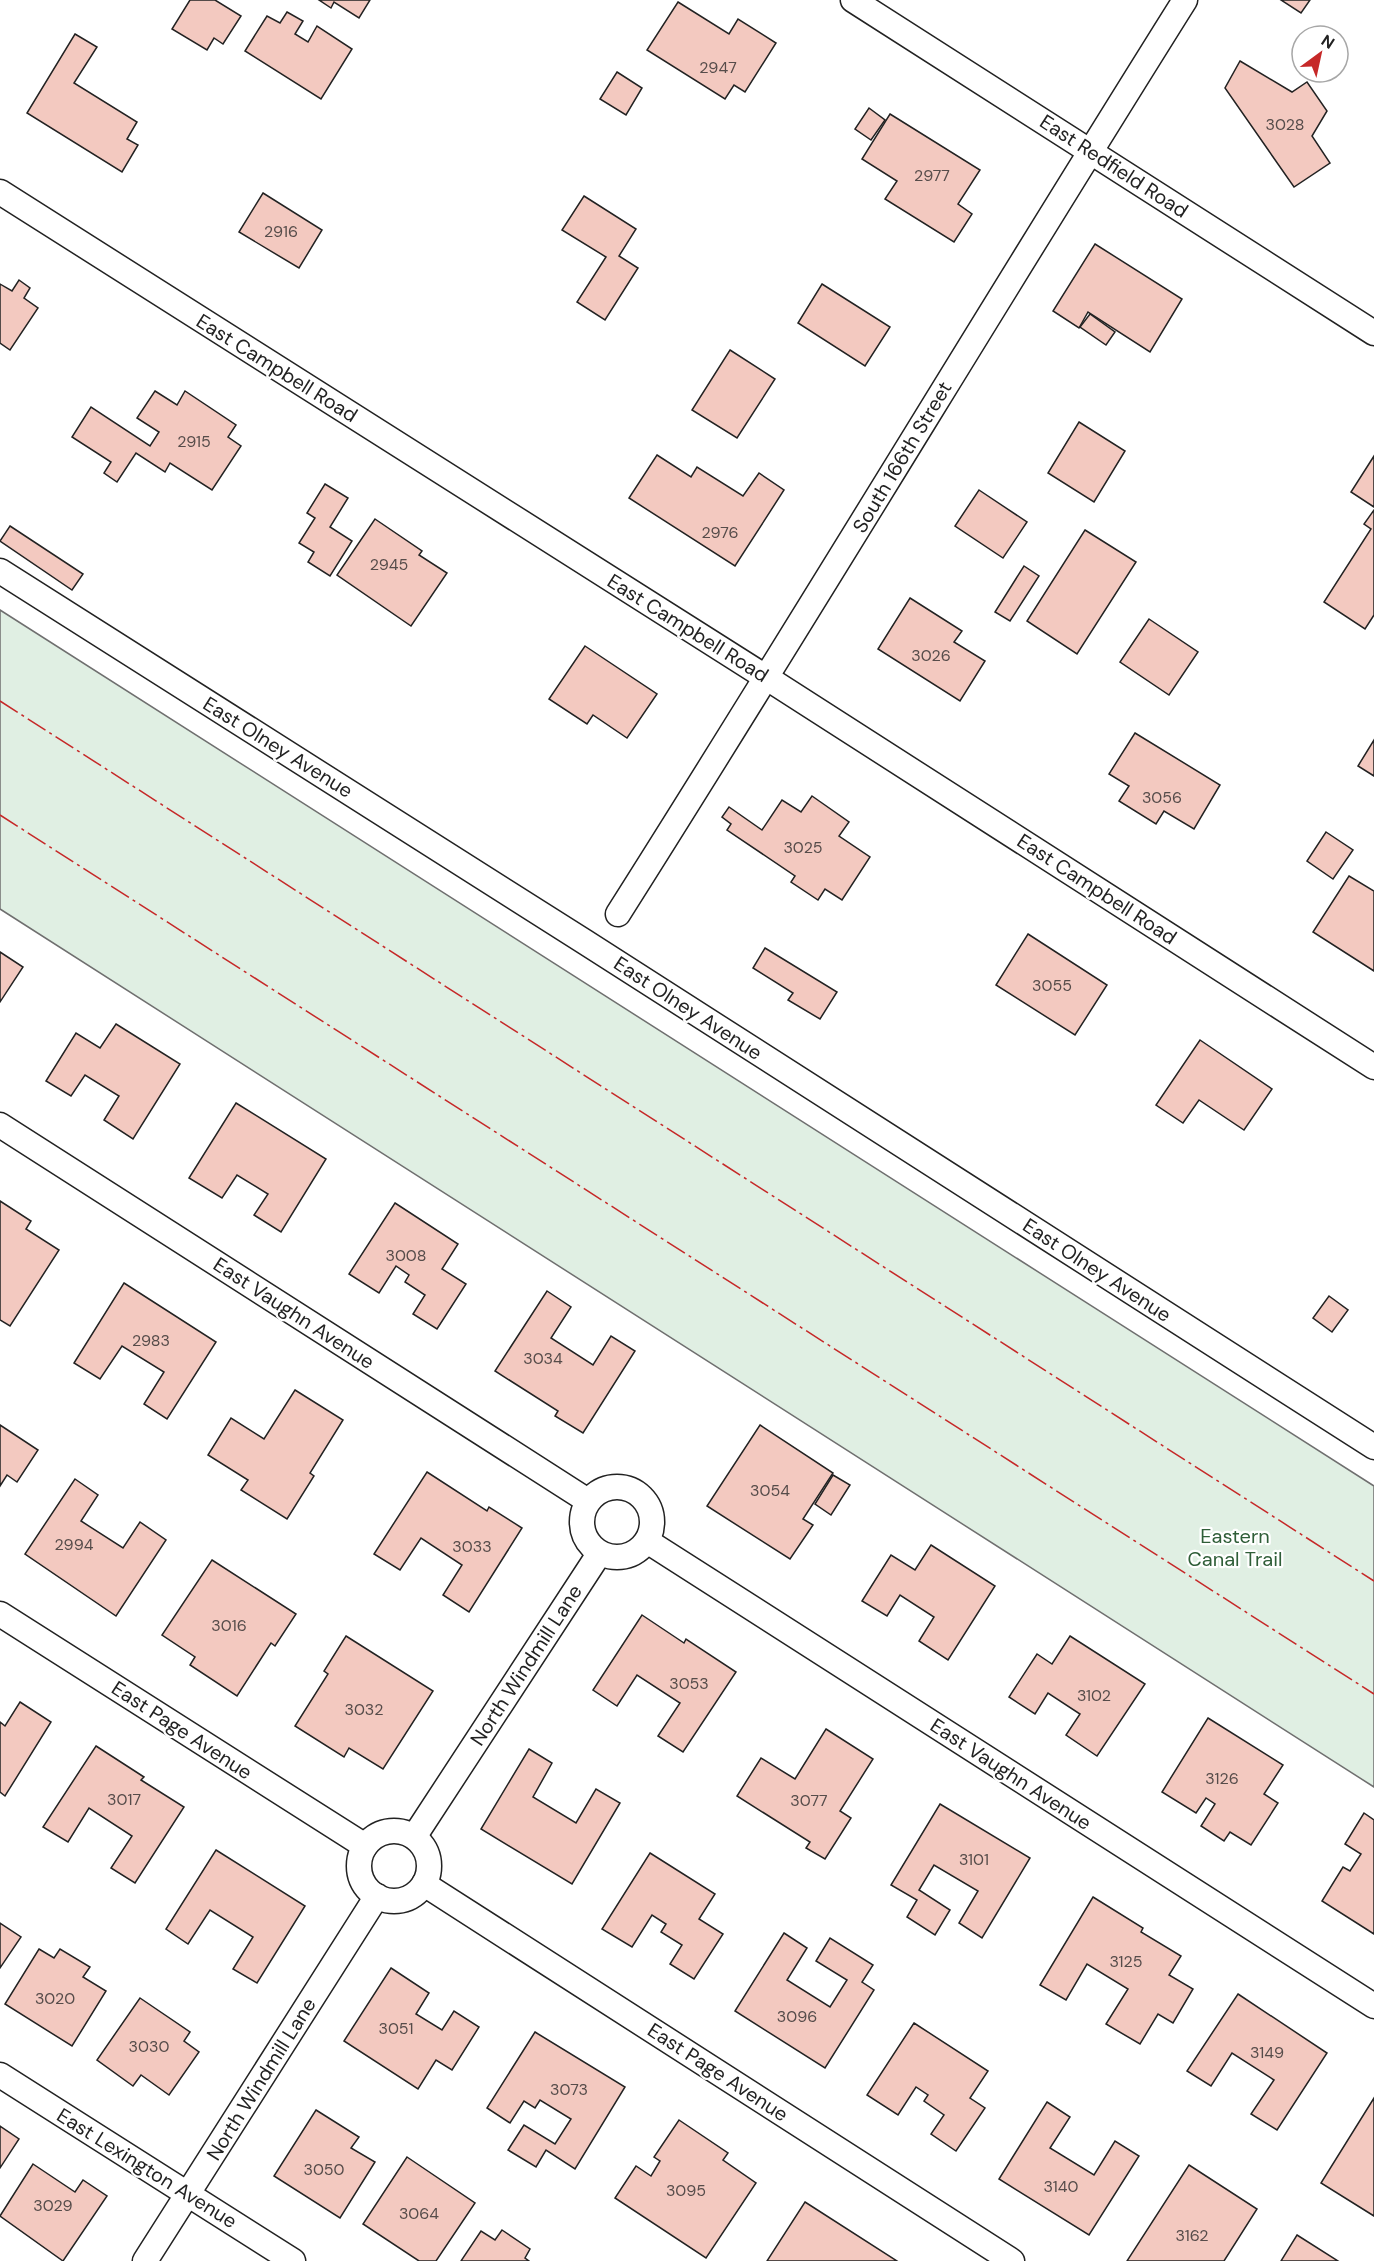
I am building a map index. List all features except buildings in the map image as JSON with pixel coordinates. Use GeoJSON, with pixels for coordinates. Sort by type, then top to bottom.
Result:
{"type":"FeatureCollection","features":[{"type":"Feature","properties":{"kind":"street","name":"East Redfield Road"},"geometry":{"type":"LineString","coordinates":[[853,0],[1374,333]]}},
{"type":"Feature","properties":{"kind":"street","name":"South 166th Street"},"geometry":{"type":"LineString","coordinates":[[618,914],[767,678],[1090,150],[1185,0]]}},
{"type":"Feature","properties":{"kind":"street","name":"East Campbell Road"},"geometry":{"type":"LineString","coordinates":[[0,192],[1374,1066]]}},
{"type":"Feature","properties":{"kind":"street","name":"East Olney Avenue"},"geometry":{"type":"LineString","coordinates":[[0,571],[595,948],[1374,1447]]}},
{"type":"Feature","properties":{"kind":"street","name":"East Vaughn Avenue"},"geometry":{"type":"LineString","coordinates":[[0,1125],[588,1501]]}},
{"type":"Feature","properties":{"kind":"street"},"geometry":{"type":"LineString","coordinates":[[608,1488],[625,1488],[641,1496],[651,1515],[651,1533],[647,1541],[640,1550],[620,1558],[599,1554],[585,1539],[581,1530],[583,1509],[597,1493],[608,1488]]}},
{"type":"Feature","properties":{"kind":"street","name":"East Vaughn Avenue"},"geometry":{"type":"LineString","coordinates":[[647,1541],[1374,2006]]}},
{"type":"Feature","properties":{"kind":"street","name":"North Windmill Lane"},"geometry":{"type":"LineString","coordinates":[[414,1837],[599,1554]]}},
{"type":"Feature","properties":{"kind":"street","name":"East Page Avenue"},"geometry":{"type":"LineString","coordinates":[[0,1614],[365,1846]]}},
{"type":"Feature","properties":{"kind":"street"},"geometry":{"type":"LineString","coordinates":[[404,1832],[414,1837],[422,1844],[429,1864],[424,1884],[408,1898],[398,1901],[376,1896],[362,1879],[359,1868],[360,1857],[365,1846],[372,1838],[382,1833],[404,1832]]}},
{"type":"Feature","properties":{"kind":"street","name":"East Page Avenue"},"geometry":{"type":"LineString","coordinates":[[424,1884],[1012,2261]]}},
{"type":"Feature","properties":{"kind":"street","name":"North Windmill Lane"},"geometry":{"type":"LineString","coordinates":[[145,2261],[376,1896]]}},
{"type":"Feature","properties":{"kind":"street","name":"East Lexington Avenue"},"geometry":{"type":"LineString","coordinates":[[0,2075],[293,2261]]}},
{"type":"Feature","properties":{"kind":"green space","name":"Eastern Canal Trail"},"geometry":{"type":"Polygon","coordinates":[[[0,610],[1374,1486],[1374,1787],[0,909],[0,610]]]}},
{"type":"Feature","properties":{"kind":"power"},"geometry":{"type":"LineString","coordinates":[[0,701],[1374,1581]]}},
{"type":"Feature","properties":{"kind":"power"},"geometry":{"type":"LineString","coordinates":[[0,815],[1374,1694]]}}]}
